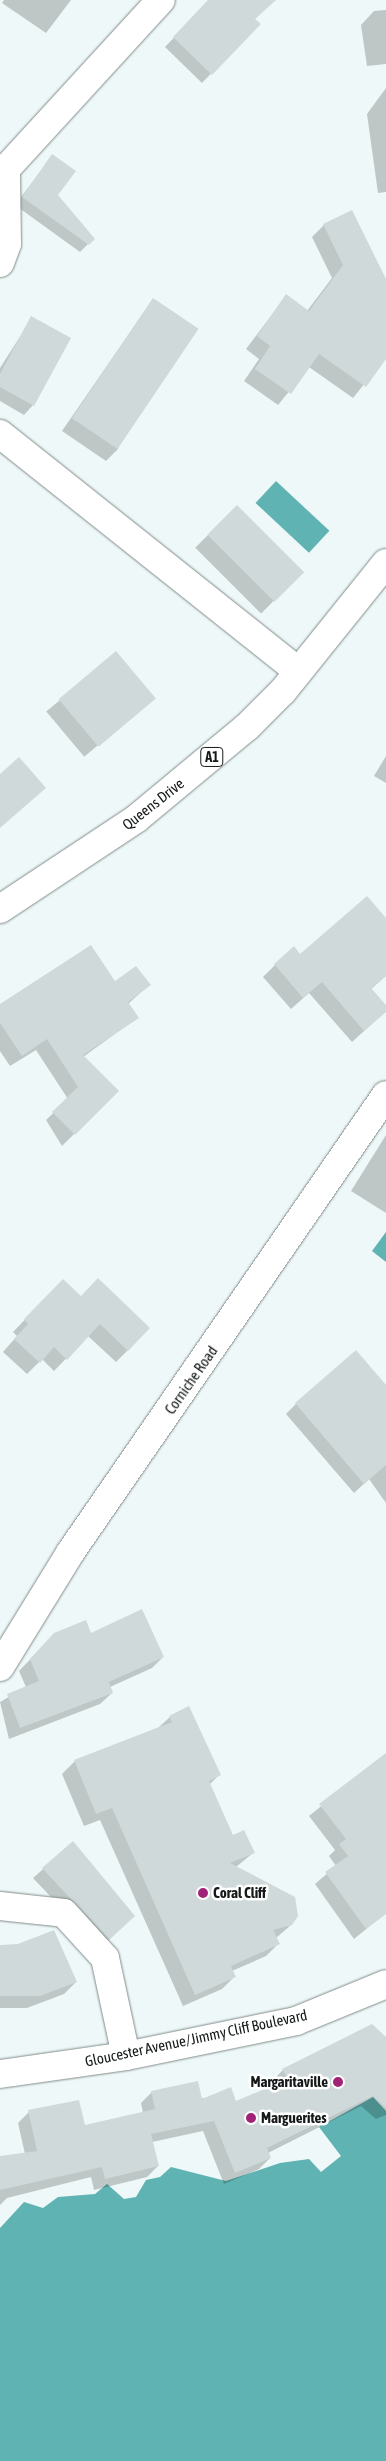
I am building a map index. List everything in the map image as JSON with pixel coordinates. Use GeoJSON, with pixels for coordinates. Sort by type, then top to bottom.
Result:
{"type":"FeatureCollection","features":[{"type":"Feature","properties":{"kind":"street"},"geometry":{"type":"LineString","coordinates":[[0,263],[7,244],[6,169],[161,0]]}},
{"type":"Feature","properties":{"kind":"street"},"geometry":{"type":"LineString","coordinates":[[0,434],[298,671]]}},
{"type":"Feature","properties":{"kind":"street","name":"Queens Drive"},"geometry":{"type":"LineString","coordinates":[[0,910],[136,819],[247,727],[298,671],[386,564]]}},
{"type":"Feature","properties":{"kind":"street","name":"Corniche Road"},"geometry":{"type":"LineString","coordinates":[[0,1667],[70,1554],[386,1095]]}},
{"type":"Feature","properties":{"kind":"street"},"geometry":{"type":"LineString","coordinates":[[0,1906],[64,1913],[105,1958],[126,2056]]}},
{"type":"Feature","properties":{"kind":"street","name":"Gloucester Avenue/Jimmy Cliff Boulevard"},"geometry":{"type":"LineString","coordinates":[[0,2074],[126,2056],[296,2021],[386,1984]]}},
{"type":"Feature","properties":{"kind":"water"},"geometry":{"type":"Polygon","coordinates":[[[276,481],[329,531],[309,553],[256,503],[276,481]]]}},
{"type":"Feature","properties":{"kind":"water"},"geometry":{"type":"Polygon","coordinates":[[[386,1232],[386,1262],[372,1251],[386,1232]]]}},
{"type":"Feature","properties":{"kind":"water"},"geometry":{"type":"Polygon","coordinates":[[[373,2097],[386,2111],[386,2461],[0,2461],[0,2228],[24,2202],[43,2208],[58,2197],[95,2194],[107,2184],[124,2199],[136,2197],[146,2180],[160,2177],[171,2167],[226,2181],[280,2163],[309,2159],[321,2172],[341,2156],[319,2127],[373,2097]]]}},
{"type":"Feature","properties":{"kind":"building"},"geometry":{"type":"Polygon","coordinates":[[[208,0],[276,0],[255,19],[261,24],[212,75],[173,37],[208,0]]]}},
{"type":"Feature","properties":{"kind":"building"},"geometry":{"type":"Polygon","coordinates":[[[52,154],[76,171],[58,195],[95,239],[89,245],[22,197],[52,154]]]}},
{"type":"Feature","properties":{"kind":"building"},"geometry":{"type":"Polygon","coordinates":[[[352,210],[386,279],[386,359],[366,387],[319,354],[291,394],[255,369],[270,346],[257,336],[286,294],[309,311],[343,265],[323,224],[352,210]]]}},
{"type":"Feature","properties":{"kind":"building"},"geometry":{"type":"Polygon","coordinates":[[[153,298],[199,329],[118,449],[72,418],[153,298]]]}},
{"type":"Feature","properties":{"kind":"building"},"geometry":{"type":"Polygon","coordinates":[[[31,316],[71,338],[34,406],[0,387],[0,374],[31,316]]]}},
{"type":"Feature","properties":{"kind":"building"},"geometry":{"type":"Polygon","coordinates":[[[237,505],[304,572],[274,602],[207,535],[237,505]]]}},
{"type":"Feature","properties":{"kind":"building"},"geometry":{"type":"Polygon","coordinates":[[[116,651],[156,698],[98,747],[59,699],[116,651]]]}},
{"type":"Feature","properties":{"kind":"building"},"geometry":{"type":"Polygon","coordinates":[[[19,757],[46,788],[0,828],[0,774],[19,757]]]}},
{"type":"Feature","properties":{"kind":"building"},"geometry":{"type":"Polygon","coordinates":[[[367,896],[386,918],[386,976],[371,988],[386,1005],[386,1012],[364,1031],[322,982],[303,998],[274,964],[294,946],[300,954],[367,896]]]}},
{"type":"Feature","properties":{"kind":"building"},"geometry":{"type":"Polygon","coordinates":[[[91,945],[115,981],[136,966],[151,985],[128,1002],[139,1018],[83,1055],[119,1091],[75,1135],[52,1112],[78,1087],[47,1039],[22,1056],[0,1023],[0,1004],[91,945]]]}},
{"type":"Feature","properties":{"kind":"building"},"geometry":{"type":"Polygon","coordinates":[[[98,1278],[150,1328],[128,1351],[100,1324],[67,1360],[54,1347],[40,1363],[14,1339],[28,1324],[24,1319],[63,1279],[81,1296],[98,1278]]]}},
{"type":"Feature","properties":{"kind":"building"},"geometry":{"type":"Polygon","coordinates":[[[356,1350],[386,1385],[386,1465],[364,1484],[295,1403],[356,1350]]]}},
{"type":"Feature","properties":{"kind":"building"},"geometry":{"type":"Polygon","coordinates":[[[142,1609],[164,1657],[109,1682],[113,1693],[20,1728],[7,1694],[39,1681],[30,1659],[54,1633],[86,1620],[91,1633],[142,1609]]]}},
{"type":"Feature","properties":{"kind":"building","name":"Coral Cliff"},"geometry":{"type":"Polygon","coordinates":[[[189,1706],[221,1775],[209,1781],[233,1835],[244,1830],[255,1853],[230,1863],[295,1897],[298,1916],[292,1925],[273,1930],[280,1944],[231,1966],[236,1977],[195,1995],[112,1808],[96,1814],[74,1760],[172,1722],[169,1716],[189,1706]]]}},
{"type":"Feature","properties":{"kind":"building"},"geometry":{"type":"Polygon","coordinates":[[[386,1753],[386,1914],[366,1929],[325,1872],[348,1856],[339,1844],[346,1839],[319,1804],[386,1753]]]}},
{"type":"Feature","properties":{"kind":"building"},"geometry":{"type":"Polygon","coordinates":[[[73,1841],[135,1916],[109,1940],[42,1868],[73,1841]]]}},
{"type":"Feature","properties":{"kind":"building"},"geometry":{"type":"Polygon","coordinates":[[[54,1930],[77,1982],[40,1996],[0,1996],[0,1945],[18,1944],[54,1930]]]}},
{"type":"Feature","properties":{"kind":"building"},"geometry":{"type":"Polygon","coordinates":[[[372,2024],[386,2037],[386,2108],[373,2096],[267,2148],[271,2158],[235,2173],[214,2121],[151,2134],[159,2166],[105,2179],[102,2167],[0,2190],[0,2156],[37,2151],[28,2110],[79,2100],[85,2125],[155,2109],[151,2091],[198,2081],[202,2099],[231,2087],[236,2101],[288,2079],[282,2069],[372,2024]]]}},
{"type":"Feature","properties":{"kind":"place","name":"Coral Cliff"},"geometry":{"type":"Point","coordinates":[203,1893]}},
{"type":"Feature","properties":{"kind":"place","name":"Margaritaville"},"geometry":{"type":"Point","coordinates":[338,2082]}},
{"type":"Feature","properties":{"kind":"place","name":"Marguerites"},"geometry":{"type":"Point","coordinates":[251,2118]}}]}
